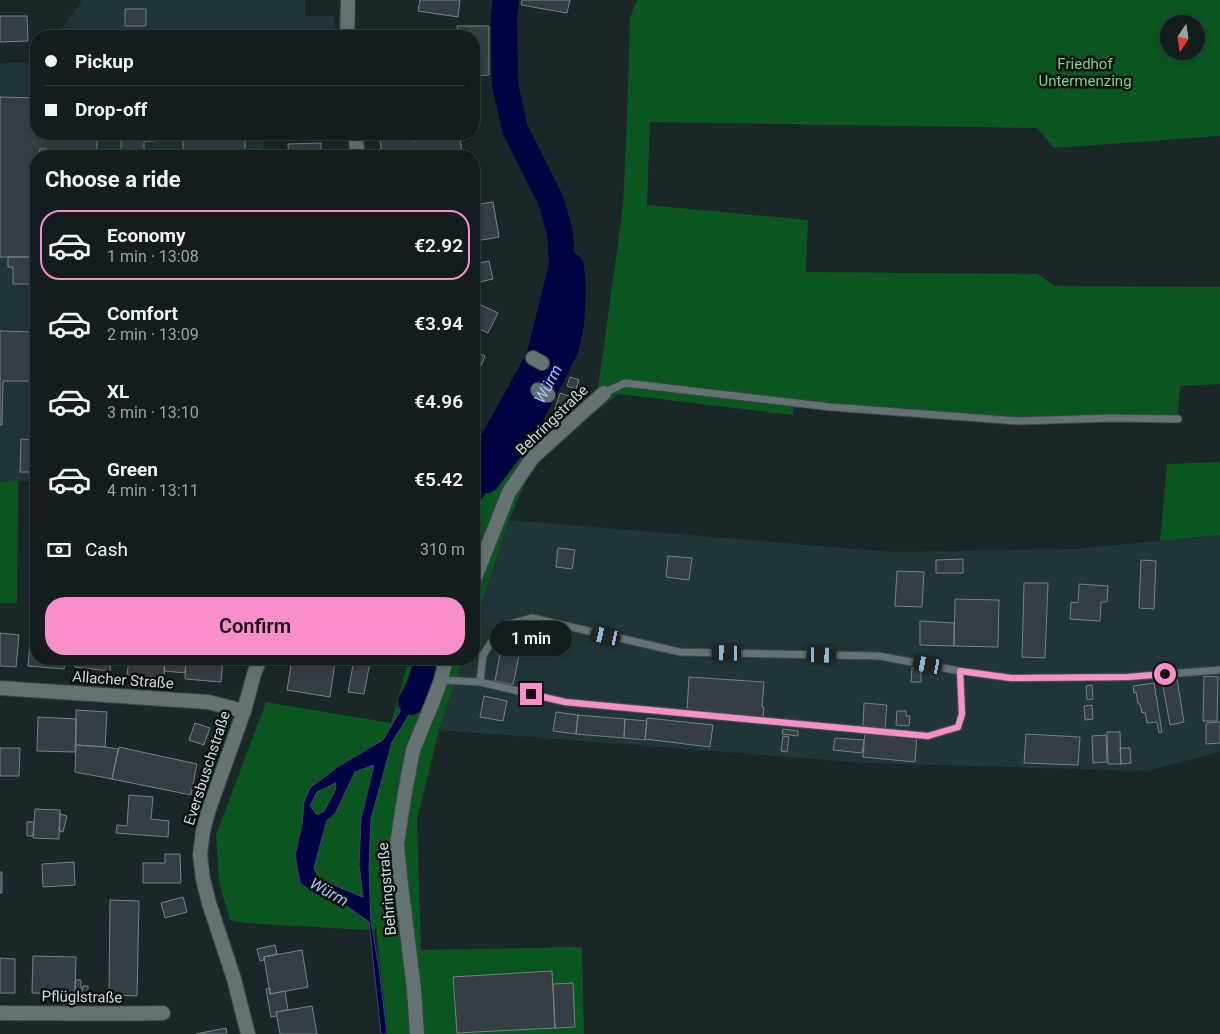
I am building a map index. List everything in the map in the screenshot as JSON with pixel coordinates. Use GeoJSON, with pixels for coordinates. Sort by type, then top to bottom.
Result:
{"type":"FeatureCollection","features":[{"type":"Feature","properties":{"kind":"street"},"geometry":{"type":"LineString","coordinates":[[347,30],[348,0]]}},
{"type":"Feature","properties":{"kind":"street","name":"Behringstraße"},"geometry":{"type":"LineString","coordinates":[[480,565],[509,492],[533,457],[604,392]]}},
{"type":"Feature","properties":{"kind":"street","name":"Eversbuschstraße"},"geometry":{"type":"LineString","coordinates":[[248,1034],[234,979],[209,903],[200,855],[205,824],[244,711],[258,665]]}},
{"type":"Feature","properties":{"kind":"street","name":"Behringstraße"},"geometry":{"type":"LineString","coordinates":[[417,1034],[398,844],[413,750],[441,680],[445,665]]}},
{"type":"Feature","properties":{"kind":"street","name":"Allacher Straße"},"geometry":{"type":"LineString","coordinates":[[0,688],[208,702],[244,711]]}},
{"type":"Feature","properties":{"kind":"street","name":"Pflüglstraße"},"geometry":{"type":"LineString","coordinates":[[0,1013],[164,1013]]}},
{"type":"Feature","properties":{"kind":"lane"},"geometry":{"type":"LineString","coordinates":[[604,392],[624,383],[831,407],[1019,422],[1111,418],[1178,419]]}},
{"type":"Feature","properties":{"kind":"lane"},"geometry":{"type":"LineString","coordinates":[[480,682],[483,655],[502,626],[532,618],[680,652],[879,656],[1011,678],[1128,677],[1220,670]]}},
{"type":"Feature","properties":{"kind":"lane"},"geometry":{"type":"LineString","coordinates":[[441,680],[480,682],[565,702],[928,736],[958,727],[962,714],[960,671]]}},
{"type":"Feature","properties":{"kind":"shaded area"},"geometry":{"type":"Polygon","coordinates":[[[82,0],[305,0],[305,16],[334,16],[335,30],[61,30],[82,0]]]}},
{"type":"Feature","properties":{"kind":"shaded area"},"geometry":{"type":"Polygon","coordinates":[[[30,62],[30,140],[264,140],[263,150],[30,150],[30,481],[0,482],[0,63],[30,62]]]}},
{"type":"Feature","properties":{"kind":"shaded area"},"geometry":{"type":"Polygon","coordinates":[[[509,520],[892,552],[1075,549],[1220,535],[1220,752],[1147,771],[866,763],[439,730],[461,665],[480,665],[480,608],[509,520]]]}},
{"type":"Feature","properties":{"kind":"green space","name":"Friedhof Untermenzing"},"geometry":{"type":"Polygon","coordinates":[[[637,0],[1220,0],[1220,136],[1054,148],[1037,128],[650,122],[647,205],[808,220],[806,272],[1037,274],[1055,286],[1220,287],[1220,384],[1180,386],[1178,414],[1015,419],[794,399],[793,415],[618,394],[588,418],[530,471],[509,520],[480,608],[480,463],[486,449],[512,455],[598,389],[623,206],[630,18],[637,0]]]}},
{"type":"Feature","properties":{"kind":"green space"},"geometry":{"type":"Polygon","coordinates":[[[1220,462],[1220,535],[1160,541],[1167,464],[1220,462]]]}},
{"type":"Feature","properties":{"kind":"green space"},"geometry":{"type":"Polygon","coordinates":[[[18,481],[17,603],[0,603],[0,482],[18,481]]]}},
{"type":"Feature","properties":{"kind":"green space"},"geometry":{"type":"Polygon","coordinates":[[[407,665],[461,665],[439,730],[417,819],[421,950],[582,947],[584,1034],[388,1034],[376,929],[247,923],[230,920],[219,882],[216,835],[266,702],[391,723],[407,665]]]}},
{"type":"Feature","properties":{"kind":"water"},"geometry":{"type":"Polygon","coordinates":[[[423,668],[427,669],[420,697],[392,742],[371,819],[369,868],[371,922],[387,1034],[381,1034],[369,922],[344,904],[315,894],[300,883],[295,855],[302,825],[304,802],[310,788],[339,766],[383,740],[411,693],[423,668]],[[374,765],[355,772],[335,814],[327,820],[314,868],[319,879],[363,897],[359,865],[361,819],[374,765]],[[336,783],[317,792],[310,806],[317,815],[324,811],[335,791],[336,783]]]}},
{"type":"Feature","properties":{"kind":"building"},"geometry":{"type":"Polygon","coordinates":[[[420,0],[460,0],[458,17],[418,11],[420,0]]]}},
{"type":"Feature","properties":{"kind":"building"},"geometry":{"type":"Polygon","coordinates":[[[522,0],[570,0],[567,13],[521,5],[522,0]]]}},
{"type":"Feature","properties":{"kind":"building"},"geometry":{"type":"Polygon","coordinates":[[[125,9],[146,9],[146,26],[125,26],[125,9]]]}},
{"type":"Feature","properties":{"kind":"building"},"geometry":{"type":"Polygon","coordinates":[[[0,16],[27,16],[28,41],[0,42],[0,16]]]}},
{"type":"Feature","properties":{"kind":"building"},"geometry":{"type":"Polygon","coordinates":[[[457,26],[489,26],[489,75],[480,76],[480,30],[457,30],[457,26]]]}},
{"type":"Feature","properties":{"kind":"building"},"geometry":{"type":"Polygon","coordinates":[[[0,97],[30,98],[30,140],[97,140],[97,150],[30,150],[30,257],[0,257],[0,97]]]}},
{"type":"Feature","properties":{"kind":"building"},"geometry":{"type":"Polygon","coordinates":[[[121,140],[156,140],[144,141],[144,150],[121,150],[121,140]]]}},
{"type":"Feature","properties":{"kind":"building"},"geometry":{"type":"Polygon","coordinates":[[[183,140],[245,140],[245,150],[183,150],[183,140]]]}},
{"type":"Feature","properties":{"kind":"building"},"geometry":{"type":"Polygon","coordinates":[[[380,140],[461,140],[461,150],[381,150],[380,140]]]}},
{"type":"Feature","properties":{"kind":"building"},"geometry":{"type":"Polygon","coordinates":[[[321,143],[321,150],[288,150],[288,144],[321,143]]]}},
{"type":"Feature","properties":{"kind":"building"},"geometry":{"type":"Polygon","coordinates":[[[493,202],[499,237],[480,240],[480,204],[493,202]]]}},
{"type":"Feature","properties":{"kind":"building"},"geometry":{"type":"Polygon","coordinates":[[[8,257],[30,257],[30,284],[13,284],[13,267],[8,267],[8,257]]]}},
{"type":"Feature","properties":{"kind":"building"},"geometry":{"type":"Polygon","coordinates":[[[489,261],[493,279],[480,282],[480,263],[489,261]]]}},
{"type":"Feature","properties":{"kind":"building"},"geometry":{"type":"Polygon","coordinates":[[[481,305],[498,313],[488,333],[480,329],[481,305]]]}},
{"type":"Feature","properties":{"kind":"building"},"geometry":{"type":"Polygon","coordinates":[[[0,331],[30,332],[30,381],[3,381],[2,425],[0,425],[0,331]]]}},
{"type":"Feature","properties":{"kind":"building"},"geometry":{"type":"Polygon","coordinates":[[[480,354],[485,356],[480,368],[480,354]]]}},
{"type":"Feature","properties":{"kind":"building"},"geometry":{"type":"Polygon","coordinates":[[[570,377],[579,380],[576,389],[567,386],[570,377]]]}},
{"type":"Feature","properties":{"kind":"building"},"geometry":{"type":"Polygon","coordinates":[[[560,393],[572,397],[565,416],[554,412],[560,393]]]}},
{"type":"Feature","properties":{"kind":"building"},"geometry":{"type":"Polygon","coordinates":[[[21,439],[30,440],[30,472],[20,472],[21,439]]]}},
{"type":"Feature","properties":{"kind":"building"},"geometry":{"type":"Polygon","coordinates":[[[558,548],[575,550],[572,569],[556,567],[558,548]]]}},
{"type":"Feature","properties":{"kind":"building"},"geometry":{"type":"Polygon","coordinates":[[[668,556],[692,558],[689,580],[666,577],[668,556]]]}},
{"type":"Feature","properties":{"kind":"building"},"geometry":{"type":"Polygon","coordinates":[[[963,559],[963,573],[936,573],[936,560],[963,559]]]}},
{"type":"Feature","properties":{"kind":"building"},"geometry":{"type":"Polygon","coordinates":[[[1141,560],[1156,561],[1154,609],[1139,608],[1141,560]]]}},
{"type":"Feature","properties":{"kind":"building"},"geometry":{"type":"Polygon","coordinates":[[[897,571],[924,572],[922,607],[895,606],[897,571]]]}},
{"type":"Feature","properties":{"kind":"building"},"geometry":{"type":"Polygon","coordinates":[[[1024,583],[1048,583],[1045,658],[1022,657],[1024,583]]]}},
{"type":"Feature","properties":{"kind":"building"},"geometry":{"type":"Polygon","coordinates":[[[1079,584],[1108,586],[1107,602],[1101,602],[1100,621],[1070,619],[1071,602],[1078,603],[1079,584]]]}},
{"type":"Feature","properties":{"kind":"building"},"geometry":{"type":"Polygon","coordinates":[[[955,599],[999,600],[998,647],[954,646],[955,599]]]}},
{"type":"Feature","properties":{"kind":"building"},"geometry":{"type":"Polygon","coordinates":[[[920,621],[954,623],[954,646],[920,645],[920,621]]]}},
{"type":"Feature","properties":{"kind":"building"},"geometry":{"type":"Polygon","coordinates":[[[0,633],[19,635],[16,667],[0,666],[0,633]]]}},
{"type":"Feature","properties":{"kind":"building"},"geometry":{"type":"Polygon","coordinates":[[[30,641],[30,665],[64,665],[64,669],[28,666],[30,641]]]}},
{"type":"Feature","properties":{"kind":"building"},"geometry":{"type":"Polygon","coordinates":[[[502,642],[521,646],[513,685],[495,681],[502,642]]]}},
{"type":"Feature","properties":{"kind":"building"},"geometry":{"type":"Polygon","coordinates":[[[75,665],[110,665],[110,671],[75,667],[75,665]]]}},
{"type":"Feature","properties":{"kind":"building"},"geometry":{"type":"Polygon","coordinates":[[[128,665],[165,665],[164,678],[127,675],[128,665]]]}},
{"type":"Feature","properties":{"kind":"building"},"geometry":{"type":"Polygon","coordinates":[[[164,665],[186,665],[185,673],[164,671],[164,665]]]}},
{"type":"Feature","properties":{"kind":"building"},"geometry":{"type":"Polygon","coordinates":[[[186,665],[222,665],[221,682],[185,679],[186,665]]]}},
{"type":"Feature","properties":{"kind":"building"},"geometry":{"type":"Polygon","coordinates":[[[291,665],[335,665],[330,697],[287,690],[291,665]]]}},
{"type":"Feature","properties":{"kind":"building"},"geometry":{"type":"Polygon","coordinates":[[[353,665],[369,665],[364,694],[348,692],[353,665]]]}},
{"type":"Feature","properties":{"kind":"building"},"geometry":{"type":"Polygon","coordinates":[[[912,668],[921,669],[921,682],[911,682],[912,668]]]}},
{"type":"Feature","properties":{"kind":"building"},"geometry":{"type":"Polygon","coordinates":[[[1204,676],[1218,677],[1217,721],[1203,721],[1204,676]]]}},
{"type":"Feature","properties":{"kind":"building"},"geometry":{"type":"Polygon","coordinates":[[[689,677],[764,682],[763,717],[687,711],[689,677]]]}},
{"type":"Feature","properties":{"kind":"building"},"geometry":{"type":"Polygon","coordinates":[[[1177,679],[1184,722],[1170,725],[1162,681],[1177,679]]]}},
{"type":"Feature","properties":{"kind":"building"},"geometry":{"type":"Polygon","coordinates":[[[1154,683],[1162,732],[1159,733],[1157,722],[1147,723],[1145,712],[1142,713],[1133,686],[1154,683]]]}},
{"type":"Feature","properties":{"kind":"building"},"geometry":{"type":"Polygon","coordinates":[[[1092,685],[1093,699],[1087,700],[1086,686],[1092,685]]]}},
{"type":"Feature","properties":{"kind":"building"},"geometry":{"type":"Polygon","coordinates":[[[484,696],[507,701],[503,721],[480,717],[484,696]]]}},
{"type":"Feature","properties":{"kind":"building"},"geometry":{"type":"Polygon","coordinates":[[[864,703],[887,705],[885,728],[863,726],[864,703]]]}},
{"type":"Feature","properties":{"kind":"building"},"geometry":{"type":"Polygon","coordinates":[[[1092,705],[1093,719],[1085,720],[1084,706],[1092,705]]]}},
{"type":"Feature","properties":{"kind":"building"},"geometry":{"type":"Polygon","coordinates":[[[76,710],[107,712],[105,747],[76,745],[76,710]]]}},
{"type":"Feature","properties":{"kind":"building"},"geometry":{"type":"Polygon","coordinates":[[[897,711],[906,711],[906,716],[910,716],[909,726],[896,725],[897,711]]]}},
{"type":"Feature","properties":{"kind":"building"},"geometry":{"type":"Polygon","coordinates":[[[556,712],[578,715],[576,734],[553,731],[556,712]]]}},
{"type":"Feature","properties":{"kind":"building"},"geometry":{"type":"Polygon","coordinates":[[[578,715],[625,719],[624,738],[576,734],[578,715]]]}},
{"type":"Feature","properties":{"kind":"building"},"geometry":{"type":"Polygon","coordinates":[[[38,717],[76,719],[75,752],[37,751],[38,717]]]}},
{"type":"Feature","properties":{"kind":"building"},"geometry":{"type":"Polygon","coordinates":[[[647,718],[713,725],[710,747],[645,739],[647,718]]]}},
{"type":"Feature","properties":{"kind":"building"},"geometry":{"type":"Polygon","coordinates":[[[625,719],[647,721],[645,740],[624,738],[625,719]]]}},
{"type":"Feature","properties":{"kind":"building"},"geometry":{"type":"Polygon","coordinates":[[[1220,722],[1220,743],[1206,744],[1206,723],[1220,722]]]}},
{"type":"Feature","properties":{"kind":"building"},"geometry":{"type":"Polygon","coordinates":[[[195,723],[210,728],[204,745],[189,740],[195,723]]]}},
{"type":"Feature","properties":{"kind":"building"},"geometry":{"type":"Polygon","coordinates":[[[783,729],[798,731],[798,736],[782,734],[783,729]]]}},
{"type":"Feature","properties":{"kind":"building"},"geometry":{"type":"Polygon","coordinates":[[[865,731],[917,736],[915,762],[863,757],[865,731]]]}},
{"type":"Feature","properties":{"kind":"building"},"geometry":{"type":"Polygon","coordinates":[[[1107,732],[1120,732],[1121,764],[1108,764],[1107,732]]]}},
{"type":"Feature","properties":{"kind":"building"},"geometry":{"type":"Polygon","coordinates":[[[1026,734],[1080,737],[1078,765],[1024,763],[1026,734]]]}},
{"type":"Feature","properties":{"kind":"building"},"geometry":{"type":"Polygon","coordinates":[[[1106,735],[1107,762],[1093,763],[1092,736],[1106,735]]]}},
{"type":"Feature","properties":{"kind":"building"},"geometry":{"type":"Polygon","coordinates":[[[783,736],[789,737],[787,752],[781,751],[783,736]]]}},
{"type":"Feature","properties":{"kind":"building"},"geometry":{"type":"Polygon","coordinates":[[[835,738],[864,740],[862,753],[833,750],[835,738]]]}},
{"type":"Feature","properties":{"kind":"building"},"geometry":{"type":"Polygon","coordinates":[[[76,745],[118,749],[112,779],[75,772],[76,745]]]}},
{"type":"Feature","properties":{"kind":"building"},"geometry":{"type":"Polygon","coordinates":[[[119,747],[197,764],[191,795],[112,779],[119,747]]]}},
{"type":"Feature","properties":{"kind":"building"},"geometry":{"type":"Polygon","coordinates":[[[0,748],[20,748],[19,776],[0,776],[0,748]]]}},
{"type":"Feature","properties":{"kind":"building"},"geometry":{"type":"Polygon","coordinates":[[[1120,748],[1130,748],[1131,763],[1121,764],[1120,748]]]}},
{"type":"Feature","properties":{"kind":"building"},"geometry":{"type":"Polygon","coordinates":[[[129,795],[153,797],[151,819],[169,821],[168,837],[116,833],[117,825],[127,826],[129,795]]]}},
{"type":"Feature","properties":{"kind":"building"},"geometry":{"type":"Polygon","coordinates":[[[35,809],[60,810],[59,839],[33,838],[35,809]]]}},
{"type":"Feature","properties":{"kind":"building"},"geometry":{"type":"Polygon","coordinates":[[[60,814],[67,816],[63,832],[59,831],[60,814]]]}},
{"type":"Feature","properties":{"kind":"building"},"geometry":{"type":"Polygon","coordinates":[[[27,822],[34,822],[33,836],[27,836],[27,822]]]}},
{"type":"Feature","properties":{"kind":"building"},"geometry":{"type":"Polygon","coordinates":[[[165,854],[180,854],[181,883],[143,883],[143,863],[165,863],[165,854]]]}},
{"type":"Feature","properties":{"kind":"building"},"geometry":{"type":"Polygon","coordinates":[[[74,862],[75,885],[43,887],[42,864],[74,862]]]}},
{"type":"Feature","properties":{"kind":"building"},"geometry":{"type":"Polygon","coordinates":[[[0,872],[2,872],[2,893],[0,893],[0,872]]]}},
{"type":"Feature","properties":{"kind":"building"},"geometry":{"type":"Polygon","coordinates":[[[183,897],[187,912],[165,918],[161,903],[183,897]]]}},
{"type":"Feature","properties":{"kind":"building"},"geometry":{"type":"Polygon","coordinates":[[[110,900],[139,901],[137,996],[109,995],[110,900]]]}},
{"type":"Feature","properties":{"kind":"building"},"geometry":{"type":"Polygon","coordinates":[[[275,945],[277,954],[264,957],[264,960],[260,961],[257,949],[275,945]]]}},
{"type":"Feature","properties":{"kind":"building"},"geometry":{"type":"Polygon","coordinates":[[[302,950],[308,987],[270,994],[264,957],[302,950]]]}},
{"type":"Feature","properties":{"kind":"building"},"geometry":{"type":"Polygon","coordinates":[[[33,956],[76,957],[75,994],[32,993],[33,956]]]}},
{"type":"Feature","properties":{"kind":"building"},"geometry":{"type":"Polygon","coordinates":[[[0,958],[15,959],[15,993],[0,993],[0,958]]]}},
{"type":"Feature","properties":{"kind":"building"},"geometry":{"type":"Polygon","coordinates":[[[552,971],[555,1028],[457,1033],[453,977],[552,971]]]}},
{"type":"Feature","properties":{"kind":"building"},"geometry":{"type":"Polygon","coordinates":[[[75,980],[81,980],[81,993],[75,993],[75,980]]]}},
{"type":"Feature","properties":{"kind":"building"},"geometry":{"type":"Polygon","coordinates":[[[573,983],[575,1027],[555,1028],[553,984],[573,983]]]}},
{"type":"Feature","properties":{"kind":"building"},"geometry":{"type":"Polygon","coordinates":[[[83,986],[88,986],[88,993],[82,993],[83,986]]]}},
{"type":"Feature","properties":{"kind":"building"},"geometry":{"type":"Polygon","coordinates":[[[270,988],[270,994],[285,991],[288,1010],[276,1012],[277,1016],[271,1017],[266,989],[270,988]]]}},
{"type":"Feature","properties":{"kind":"building"},"geometry":{"type":"Polygon","coordinates":[[[312,1006],[317,1034],[280,1034],[276,1012],[312,1006]]]}},
{"type":"Feature","properties":{"kind":"building"},"geometry":{"type":"Polygon","coordinates":[[[226,1028],[227,1034],[196,1034],[226,1028]]]}},
{"type":"Feature","properties":{"kind":"waterway","name":"Würm"},"geometry":{"type":"LineString","coordinates":[[480,472],[489,448],[539,358],[562,265],[560,233],[551,201],[515,129],[505,85],[504,16],[506,0]]}},
{"type":"Feature","properties":{"kind":"waterway","name":"Würm"},"geometry":{"type":"LineString","coordinates":[[487,480],[518,439],[566,347],[571,324],[573,289],[571,267],[569,265]]}},
{"type":"Feature","properties":{"kind":"waterway","name":"Würm"},"geometry":{"type":"LineString","coordinates":[[411,702],[421,681],[425,665]]}},
{"type":"Feature","properties":{"kind":"route"},"geometry":{"type":"LineString","coordinates":[[531,694],[565,702],[928,736],[958,727],[962,714],[960,671],[1011,678],[1128,677],[1165,674]]}}]}
